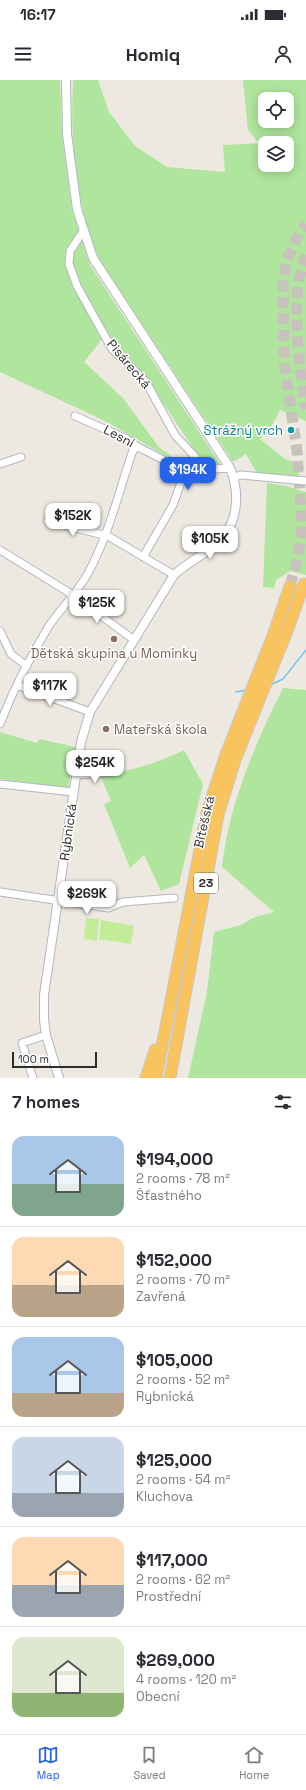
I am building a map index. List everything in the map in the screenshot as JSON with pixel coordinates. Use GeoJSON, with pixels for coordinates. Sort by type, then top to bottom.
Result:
{"type":"FeatureCollection","features":[{"type":"Feature","properties":{"kind":"highway","name":"Bítešská"},"geometry":{"type":"LineString","coordinates":[[170,1078],[218,815],[235,760],[262,695],[304,584]]}},
{"type":"Feature","properties":{"kind":"highway","name":"Bítešská"},"geometry":{"type":"LineString","coordinates":[[156,1078],[207,813],[225,757],[274,633],[290,586]]}},
{"type":"Feature","properties":{"kind":"highway"},"geometry":{"type":"LineString","coordinates":[[146,1078],[171,996]]}},
{"type":"Feature","properties":{"kind":"street","name":"Pisárecká"},"geometry":{"type":"LineString","coordinates":[[66,80],[67,134],[77,209],[93,258],[230,468]]}},
{"type":"Feature","properties":{"kind":"street","name":"Pisárecká"},"geometry":{"type":"LineString","coordinates":[[84,230],[70,251],[69,264],[77,286],[112,349],[146,382],[175,435],[207,470]]}},
{"type":"Feature","properties":{"kind":"street","name":"Lesní"},"geometry":{"type":"LineString","coordinates":[[75,416],[127,439],[138,447],[184,471]]}},
{"type":"Feature","properties":{"kind":"street"},"geometry":{"type":"LineString","coordinates":[[0,724],[17,685],[50,626],[78,590],[87,574],[104,535],[133,450],[138,447]]}},
{"type":"Feature","properties":{"kind":"street"},"geometry":{"type":"LineString","coordinates":[[0,464],[21,457]]}},
{"type":"Feature","properties":{"kind":"street"},"geometry":{"type":"LineString","coordinates":[[143,557],[173,505],[184,471],[230,468]]}},
{"type":"Feature","properties":{"kind":"street","name":"Rybnická"},"geometry":{"type":"LineString","coordinates":[[59,1078],[46,1035],[44,1020],[44,995],[81,742],[90,712],[174,575],[185,565],[215,545],[226,532],[237,504],[236,485],[230,468]]}},
{"type":"Feature","properties":{"kind":"street"},"geometry":{"type":"LineString","coordinates":[[234,477],[241,476],[306,481]]}},
{"type":"Feature","properties":{"kind":"street"},"geometry":{"type":"LineString","coordinates":[[47,521],[104,535],[174,575]]}},
{"type":"Feature","properties":{"kind":"street"},"geometry":{"type":"LineString","coordinates":[[0,550],[73,595],[134,640]]}},
{"type":"Feature","properties":{"kind":"street"},"geometry":{"type":"LineString","coordinates":[[0,631],[11,654],[27,666]]}},
{"type":"Feature","properties":{"kind":"street"},"geometry":{"type":"LineString","coordinates":[[17,685],[90,712]]}},
{"type":"Feature","properties":{"kind":"street"},"geometry":{"type":"LineString","coordinates":[[76,775],[112,772]]}},
{"type":"Feature","properties":{"kind":"street"},"geometry":{"type":"LineString","coordinates":[[0,784],[74,792]]}},
{"type":"Feature","properties":{"kind":"street"},"geometry":{"type":"LineString","coordinates":[[0,892],[108,908],[123,902],[174,898]]}},
{"type":"Feature","properties":{"kind":"street"},"geometry":{"type":"LineString","coordinates":[[33,1078],[22,1043],[46,1035]]}},
{"type":"Feature","properties":{"kind":"green space"},"geometry":{"type":"Polygon","coordinates":[[[0,80],[60,80],[62,135],[72,210],[90,265],[220,464],[204,465],[148,380],[107,333],[84,362],[123,398],[158,446],[182,465],[103,420],[0,372],[0,80]]]}},
{"type":"Feature","properties":{"kind":"green space"},"geometry":{"type":"Polygon","coordinates":[[[73,80],[98,80],[109,112],[135,146],[167,167],[225,172],[223,145],[258,143],[258,172],[294,172],[294,136],[258,136],[258,142],[248,130],[243,80],[306,80],[306,421],[280,410],[268,433],[260,439],[285,459],[301,464],[298,479],[258,475],[246,454],[233,462],[100,260],[85,217],[80,195],[76,172],[72,125],[73,80]]]}},
{"type":"Feature","properties":{"kind":"green space"},"geometry":{"type":"Polygon","coordinates":[[[267,483],[286,486],[306,492],[306,575],[290,571],[276,580],[274,588],[263,587],[267,483]]]}},
{"type":"Feature","properties":{"kind":"green space"},"geometry":{"type":"Polygon","coordinates":[[[283,688],[306,690],[306,1078],[188,1078],[207,992],[214,932],[241,925],[255,917],[274,912],[222,867],[225,844],[237,797],[253,753],[283,688]]]}},
{"type":"Feature","properties":{"kind":"green space"},"geometry":{"type":"Polygon","coordinates":[[[0,732],[37,743],[39,739],[76,747],[68,788],[0,779],[0,732]]]}},
{"type":"Feature","properties":{"kind":"green space"},"geometry":{"type":"Polygon","coordinates":[[[184,750],[203,784],[179,884],[161,891],[144,855],[130,868],[104,804],[111,801],[100,775],[143,766],[184,750]]]}},
{"type":"Feature","properties":{"kind":"green space"},"geometry":{"type":"Polygon","coordinates":[[[86,918],[99,919],[97,941],[84,939],[86,918]]]}},
{"type":"Feature","properties":{"kind":"green space"},"geometry":{"type":"Polygon","coordinates":[[[101,920],[134,926],[131,944],[99,939],[101,920]]]}},
{"type":"Feature","properties":{"kind":"waterway"},"geometry":{"type":"LineString","coordinates":[[270,685],[283,679],[306,650]]}},
{"type":"Feature","properties":{"kind":"waterway"},"geometry":{"type":"LineString","coordinates":[[236,692],[246,690]]}},
{"type":"Feature","properties":{"kind":"tunnel"},"geometry":{"type":"LineString","coordinates":[[290,586],[298,557],[302,527],[297,451],[284,361],[283,280],[287,260],[297,238],[306,224]]}},
{"type":"Feature","properties":{"kind":"tunnel"},"geometry":{"type":"LineString","coordinates":[[306,255],[301,271],[297,310],[297,331],[306,409]]}},
{"type":"Feature","properties":{"kind":"place","name":"Strážný vrch"},"geometry":{"type":"Point","coordinates":[291,430]}},
{"type":"Feature","properties":{"kind":"place","name":"Dětská skupina u Mominky"},"geometry":{"type":"Point","coordinates":[114,639]}},
{"type":"Feature","properties":{"kind":"place","name":"Mateřská škola"},"geometry":{"type":"Point","coordinates":[106,729]}}]}
